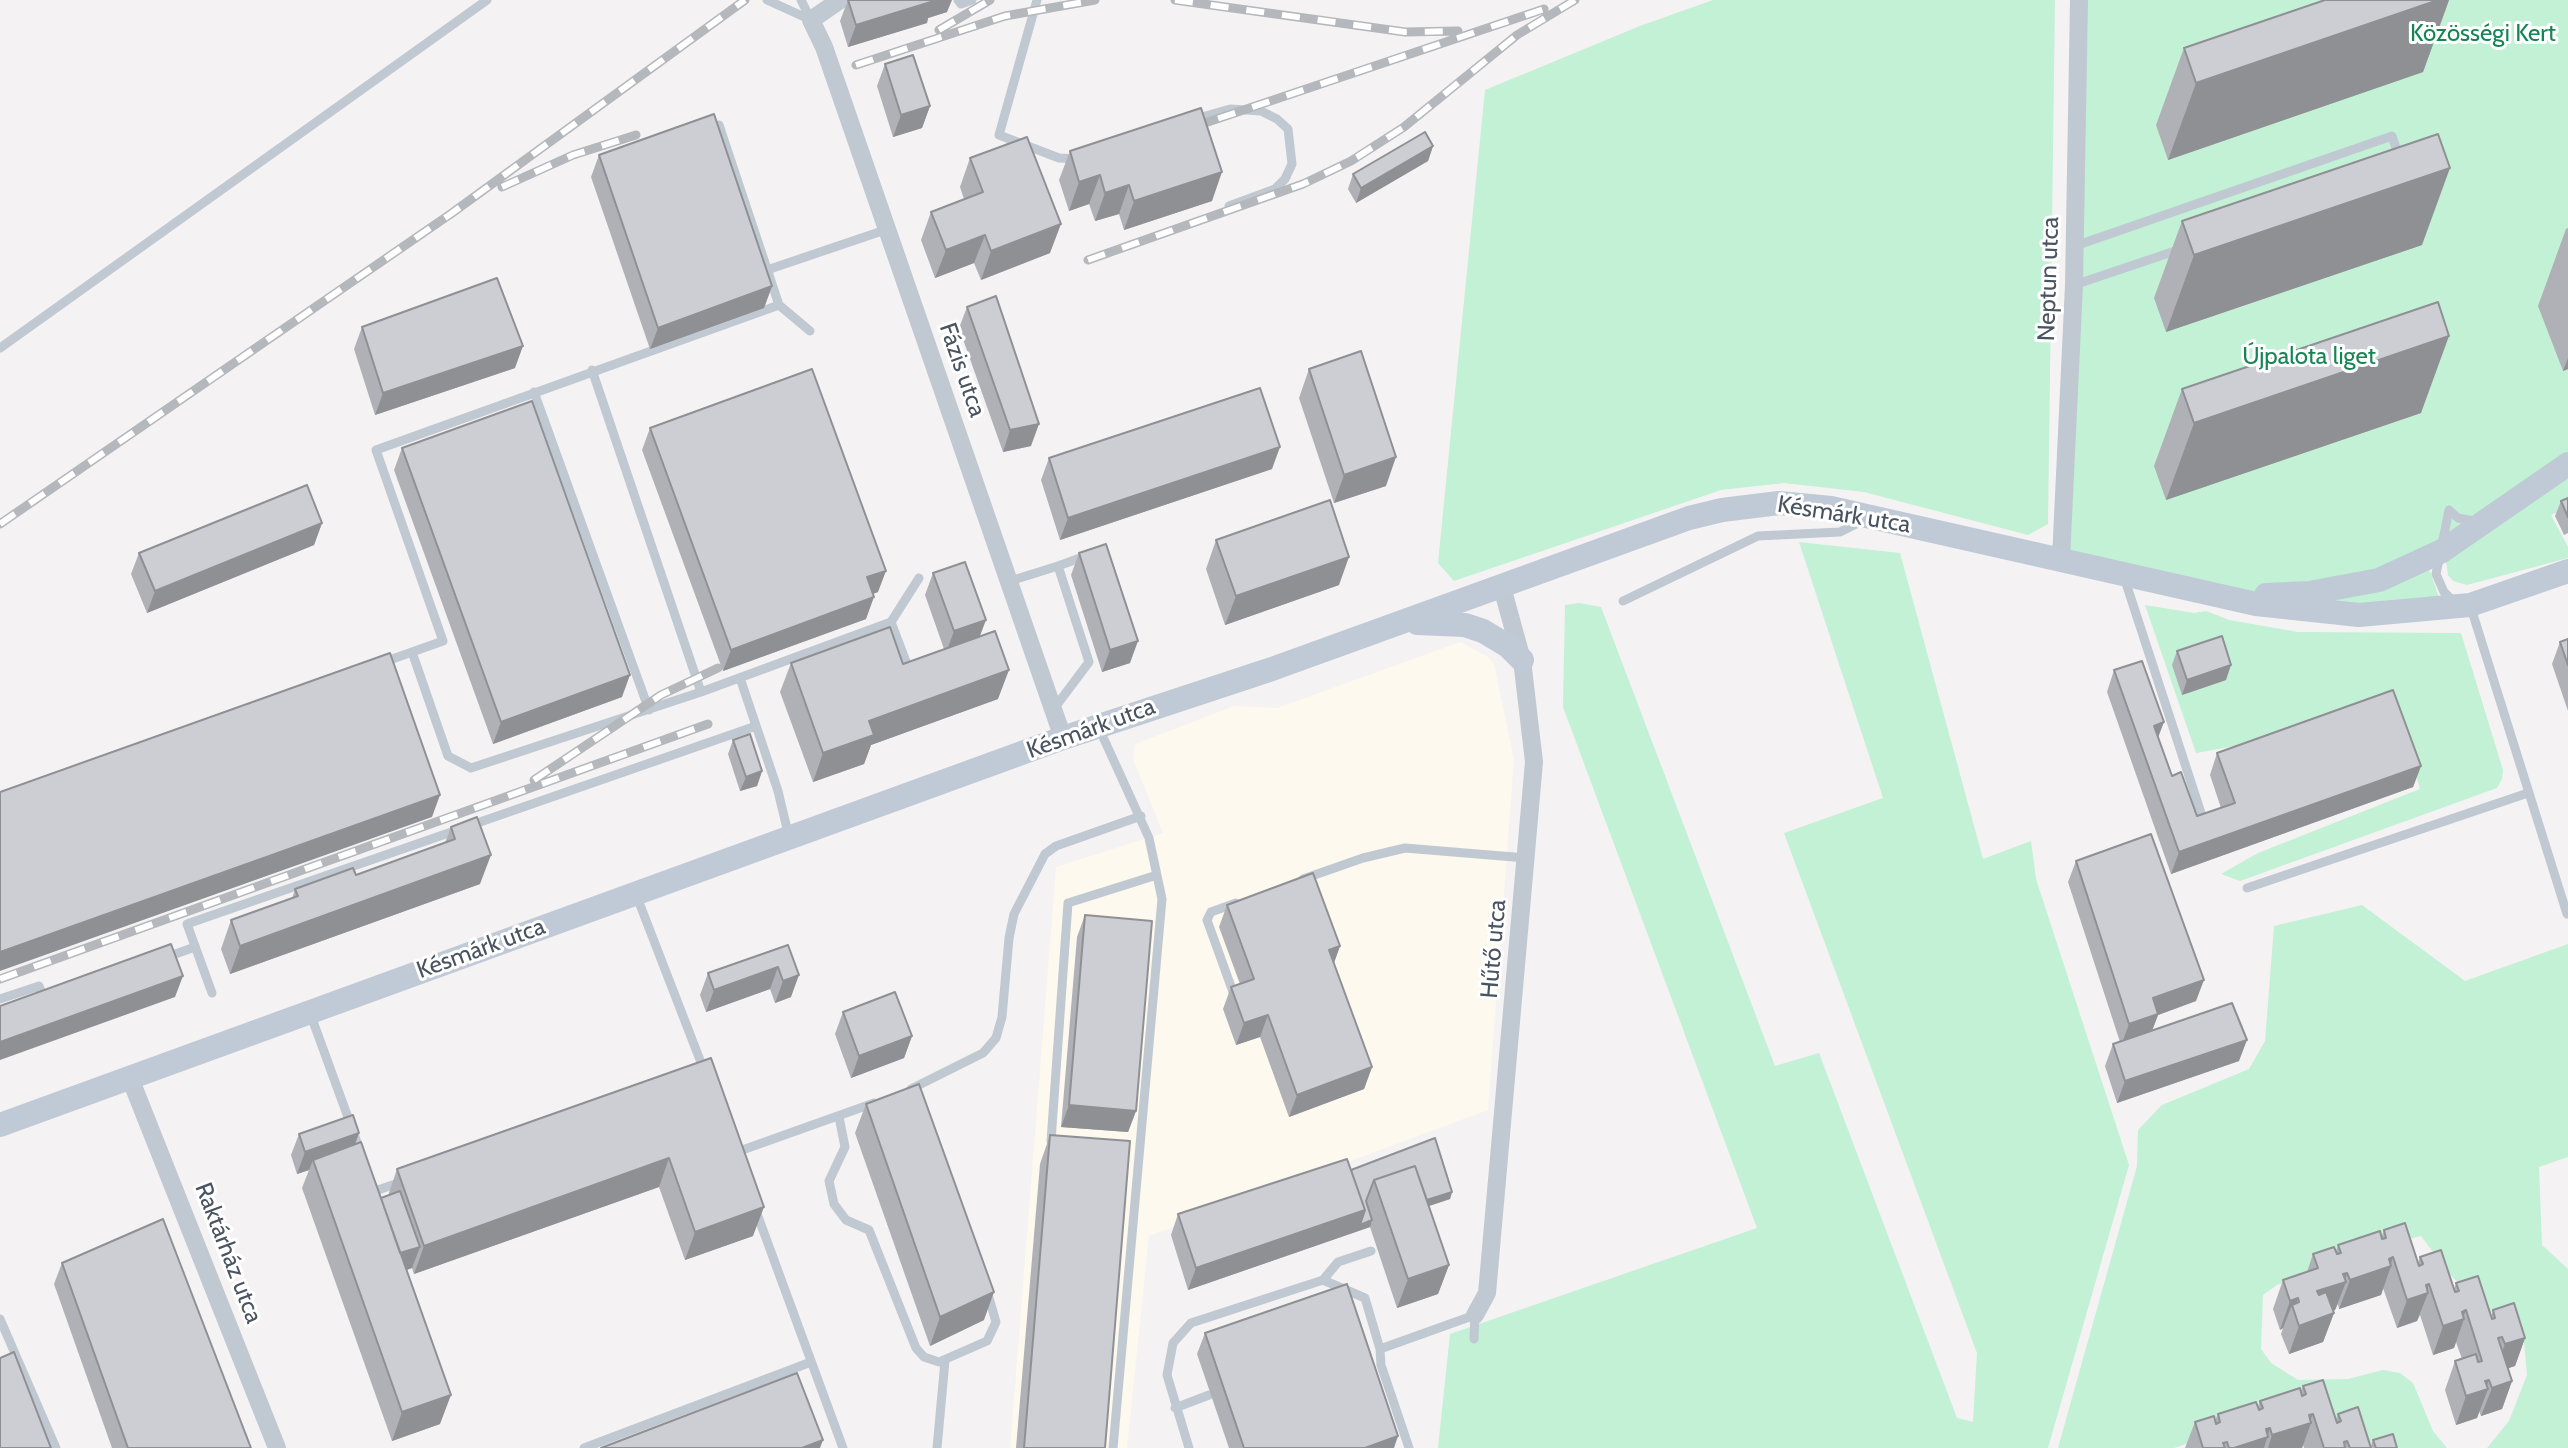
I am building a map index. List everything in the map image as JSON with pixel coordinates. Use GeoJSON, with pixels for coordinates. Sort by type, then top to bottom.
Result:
{"type":"FeatureCollection","features":[{"type":"Feature","properties":{"kind":"street"},"geometry":{"type":"LineString","coordinates":[[811,20],[840,0]]}},
{"type":"Feature","properties":{"kind":"street","name":"Neptun utca"},"geometry":{"type":"LineString","coordinates":[[2061,559],[2074,285],[2079,0]]}},
{"type":"Feature","properties":{"kind":"street","name":"Fázis utca"},"geometry":{"type":"LineString","coordinates":[[811,20],[824,47],[888,229],[1063,738]]}},
{"type":"Feature","properties":{"kind":"street","name":"Késmárk utca"},"geometry":{"type":"LineString","coordinates":[[2203,592],[2261,595],[2344,587],[2379,580],[2442,551],[2568,464]]}},
{"type":"Feature","properties":{"kind":"street","name":"Késmárk utca"},"geometry":{"type":"LineString","coordinates":[[0,1125],[1063,738],[1403,623],[1689,518],[1747,505],[1794,503],[1873,515],[2293,610],[2359,615],[2464,605],[2568,571]]}},
{"type":"Feature","properties":{"kind":"street","name":"Hűtő utca"},"geometry":{"type":"LineString","coordinates":[[1475,1315],[1487,1293],[1534,751],[1522,660],[1502,587]]}},
{"type":"Feature","properties":{"kind":"street"},"geometry":{"type":"LineString","coordinates":[[1403,623],[1465,625],[1497,639],[1522,660]]}},
{"type":"Feature","properties":{"kind":"street","name":"Raktárház utca"},"geometry":{"type":"LineString","coordinates":[[130,1078],[277,1448]]}},
{"type":"Feature","properties":{"kind":"lane"},"geometry":{"type":"LineString","coordinates":[[0,348],[487,0]]}},
{"type":"Feature","properties":{"kind":"lane"},"geometry":{"type":"LineString","coordinates":[[767,0],[811,20]]}},
{"type":"Feature","properties":{"kind":"lane"},"geometry":{"type":"LineString","coordinates":[[801,0],[811,20]]}},
{"type":"Feature","properties":{"kind":"lane"},"geometry":{"type":"LineString","coordinates":[[958,0],[961,4],[972,0]]}},
{"type":"Feature","properties":{"kind":"lane"},"geometry":{"type":"LineString","coordinates":[[1037,0],[999,135],[1059,158],[1085,159]]}},
{"type":"Feature","properties":{"kind":"lane"},"geometry":{"type":"LineString","coordinates":[[1188,121],[1230,109],[1261,111],[1288,129],[1292,164],[1285,179],[1275,189],[1229,206]]}},
{"type":"Feature","properties":{"kind":"lane"},"geometry":{"type":"LineString","coordinates":[[719,125],[779,305],[810,331]]}},
{"type":"Feature","properties":{"kind":"lane"},"geometry":{"type":"LineString","coordinates":[[2075,246],[2392,136],[2405,178]]}},
{"type":"Feature","properties":{"kind":"lane"},"geometry":{"type":"LineString","coordinates":[[767,270],[888,229]]}},
{"type":"Feature","properties":{"kind":"lane"},"geometry":{"type":"LineString","coordinates":[[2074,285],[2186,248]]}},
{"type":"Feature","properties":{"kind":"lane"},"geometry":{"type":"LineString","coordinates":[[368,667],[443,641],[376,450],[779,305]]}},
{"type":"Feature","properties":{"kind":"lane"},"geometry":{"type":"LineString","coordinates":[[592,370],[701,692]]}},
{"type":"Feature","properties":{"kind":"lane"},"geometry":{"type":"LineString","coordinates":[[534,392],[649,710]]}},
{"type":"Feature","properties":{"kind":"lane"},"geometry":{"type":"LineString","coordinates":[[1623,601],[1758,536],[1840,532],[1873,515]]}},
{"type":"Feature","properties":{"kind":"lane"},"geometry":{"type":"LineString","coordinates":[[2442,551],[2436,574],[2444,592],[2464,605],[2567,914]]}},
{"type":"Feature","properties":{"kind":"lane"},"geometry":{"type":"LineString","coordinates":[[1010,581],[1094,553]]}},
{"type":"Feature","properties":{"kind":"lane"},"geometry":{"type":"LineString","coordinates":[[1053,710],[1089,662],[1058,566]]}},
{"type":"Feature","properties":{"kind":"lane"},"geometry":{"type":"LineString","coordinates":[[2123,574],[2201,813]]}},
{"type":"Feature","properties":{"kind":"lane"},"geometry":{"type":"LineString","coordinates":[[412,652],[448,756],[471,768],[701,692],[891,622],[919,578]]}},
{"type":"Feature","properties":{"kind":"lane"},"geometry":{"type":"LineString","coordinates":[[891,622],[911,675]]}},
{"type":"Feature","properties":{"kind":"lane"},"geometry":{"type":"LineString","coordinates":[[740,678],[789,837]]}},
{"type":"Feature","properties":{"kind":"lane"},"geometry":{"type":"LineString","coordinates":[[212,993],[187,924],[756,726]]}},
{"type":"Feature","properties":{"kind":"lane"},"geometry":{"type":"LineString","coordinates":[[1098,726],[1141,816],[1162,899],[1113,1448]]}},
{"type":"Feature","properties":{"kind":"lane"},"geometry":{"type":"LineString","coordinates":[[2247,888],[2528,793]]}},
{"type":"Feature","properties":{"kind":"lane"},"geometry":{"type":"LineString","coordinates":[[903,1092],[983,1053],[996,1038],[1002,1017],[1011,926],[1041,859],[1056,846],[1141,816]]}},
{"type":"Feature","properties":{"kind":"lane"},"geometry":{"type":"LineString","coordinates":[[1296,881],[1363,858],[1405,848],[1526,858]]}},
{"type":"Feature","properties":{"kind":"lane"},"geometry":{"type":"LineString","coordinates":[[1065,1142],[1051,1141],[1068,903],[1157,875]]}},
{"type":"Feature","properties":{"kind":"lane"},"geometry":{"type":"LineString","coordinates":[[636,893],[709,1085]]}},
{"type":"Feature","properties":{"kind":"lane"},"geometry":{"type":"LineString","coordinates":[[1233,992],[1207,916],[1253,896]]}},
{"type":"Feature","properties":{"kind":"lane"},"geometry":{"type":"LineString","coordinates":[[150,963],[195,947]]}},
{"type":"Feature","properties":{"kind":"lane"},"geometry":{"type":"LineString","coordinates":[[0,999],[39,986],[45,1000],[60,995]]}},
{"type":"Feature","properties":{"kind":"lane"},"geometry":{"type":"LineString","coordinates":[[309,1012],[365,1162]]}},
{"type":"Feature","properties":{"kind":"lane"},"geometry":{"type":"LineString","coordinates":[[689,1076],[704,1071]]}},
{"type":"Feature","properties":{"kind":"lane"},"geometry":{"type":"LineString","coordinates":[[916,1088],[921,1101]]}},
{"type":"Feature","properties":{"kind":"lane"},"geometry":{"type":"LineString","coordinates":[[734,1153],[890,1097]]}},
{"type":"Feature","properties":{"kind":"lane"},"geometry":{"type":"LineString","coordinates":[[839,1117],[845,1147],[829,1181],[834,1204],[846,1220],[869,1230],[916,1348],[931,1361],[945,1361],[981,1345],[995,1328],[996,1316],[983,1279]]}},
{"type":"Feature","properties":{"kind":"lane"},"geometry":{"type":"LineString","coordinates":[[729,1139],[740,1168]]}},
{"type":"Feature","properties":{"kind":"lane"},"geometry":{"type":"LineString","coordinates":[[1124,1147],[1139,1148]]}},
{"type":"Feature","properties":{"kind":"lane"},"geometry":{"type":"LineString","coordinates":[[370,1177],[375,1191],[405,1180]]}},
{"type":"Feature","properties":{"kind":"lane"},"geometry":{"type":"LineString","coordinates":[[751,1198],[843,1448]]}},
{"type":"Feature","properties":{"kind":"lane"},"geometry":{"type":"LineString","coordinates":[[1189,1448],[1167,1375],[1168,1357],[1182,1331],[1191,1323],[1323,1280],[1338,1262],[1371,1251]]}},
{"type":"Feature","properties":{"kind":"lane"},"geometry":{"type":"LineString","coordinates":[[1323,1280],[1365,1298],[1380,1349],[1381,1365],[1409,1448]]}},
{"type":"Feature","properties":{"kind":"lane"},"geometry":{"type":"LineString","coordinates":[[1380,1349],[1475,1315],[1474,1339]]}},
{"type":"Feature","properties":{"kind":"lane"},"geometry":{"type":"LineString","coordinates":[[0,1319],[56,1448]]}},
{"type":"Feature","properties":{"kind":"lane"},"geometry":{"type":"LineString","coordinates":[[937,1448],[945,1361]]}},
{"type":"Feature","properties":{"kind":"lane"},"geometry":{"type":"LineString","coordinates":[[584,1448],[811,1362]]}},
{"type":"Feature","properties":{"kind":"lane"},"geometry":{"type":"LineString","coordinates":[[1175,1408],[1209,1395]]}},
{"type":"Feature","properties":{"kind":"shaded area"},"geometry":{"type":"Polygon","coordinates":[[[1460,642],[1487,656],[1494,664],[1514,760],[1488,1110],[1149,1236],[1127,1448],[1010,1448],[1056,867],[1163,833],[1133,760],[1135,744],[1234,706],[1277,708],[1460,642]]]}},
{"type":"Feature","properties":{"kind":"green space"},"geometry":{"type":"Polygon","coordinates":[[[1713,0],[2055,0],[2048,524],[2028,535],[1864,492],[1784,483],[1721,490],[1454,581],[1438,563],[1485,90],[1640,26],[1713,0]]]}},
{"type":"Feature","properties":{"kind":"green space","name":"Újpalota liget"},"geometry":{"type":"Polygon","coordinates":[[[2079,0],[2568,0],[2568,294],[2539,306],[2563,371],[2568,369],[2568,464],[2379,580],[2261,595],[2061,559],[2079,0]]]}},
{"type":"Feature","properties":{"kind":"green space"},"geometry":{"type":"Polygon","coordinates":[[[2568,476],[2568,507],[2551,515],[2568,547],[2568,558],[2467,585],[2453,581],[2448,575],[2446,561],[2568,476]]]}},
{"type":"Feature","properties":{"kind":"green space"},"geometry":{"type":"Polygon","coordinates":[[[1799,542],[1900,553],[1983,859],[2031,841],[2036,879],[2129,1165],[2048,1448],[1438,1448],[1450,1334],[1757,1228],[1563,707],[1565,605],[1579,603],[1601,607],[1775,1066],[1819,1053],[1957,1418],[1973,1422],[1977,1353],[1784,833],[1883,798],[1799,542]]]}},
{"type":"Feature","properties":{"kind":"green space"},"geometry":{"type":"Polygon","coordinates":[[[2429,569],[2439,597],[2350,606],[2323,600],[2384,589],[2429,569]]]}},
{"type":"Feature","properties":{"kind":"green space"},"geometry":{"type":"Polygon","coordinates":[[[2145,605],[2194,613],[2206,611],[2229,620],[2298,632],[2461,633],[2503,770],[2502,779],[2497,788],[2240,881],[2221,874],[2258,853],[2420,789],[2396,705],[2268,740],[2196,753],[2145,605]]]}},
{"type":"Feature","properties":{"kind":"green space"},"geometry":{"type":"Polygon","coordinates":[[[2362,905],[2465,981],[2568,944],[2568,1157],[2539,1167],[2542,1245],[2568,1269],[2568,1448],[2487,1448],[2509,1421],[2527,1375],[2524,1342],[2450,1275],[2421,1236],[2365,1250],[2277,1285],[2263,1295],[2261,1349],[2271,1363],[2298,1380],[2348,1379],[2383,1370],[2400,1373],[2413,1383],[2433,1431],[2447,1448],[2359,1448],[2331,1433],[2323,1398],[2174,1448],[2058,1448],[2137,1166],[2138,1130],[2162,1105],[2249,1069],[2265,1041],[2274,926],[2362,905]]]}},
{"type":"Feature","properties":{"kind":"building"},"geometry":{"type":"Polygon","coordinates":[[[848,0],[934,0],[934,1],[856,25],[848,0]]]}},
{"type":"Feature","properties":{"kind":"building"},"geometry":{"type":"Polygon","coordinates":[[[2325,0],[2438,0],[2196,83],[2184,48],[2325,0]]]}},
{"type":"Feature","properties":{"kind":"building"},"geometry":{"type":"Polygon","coordinates":[[[913,55],[930,106],[901,115],[885,64],[913,55]]]}},
{"type":"Feature","properties":{"kind":"building"},"geometry":{"type":"Polygon","coordinates":[[[1201,108],[1222,172],[1134,201],[1129,185],[1105,193],[1100,175],[1079,182],[1070,151],[1201,108]]]}},
{"type":"Feature","properties":{"kind":"building"},"geometry":{"type":"Polygon","coordinates":[[[714,114],[772,286],[658,328],[599,155],[714,114]]]}},
{"type":"Feature","properties":{"kind":"building"},"geometry":{"type":"Polygon","coordinates":[[[1425,132],[1433,146],[1361,188],[1353,174],[1425,132]]]}},
{"type":"Feature","properties":{"kind":"building"},"geometry":{"type":"Polygon","coordinates":[[[2438,134],[2450,168],[2194,255],[2182,221],[2438,134]]]}},
{"type":"Feature","properties":{"kind":"building"},"geometry":{"type":"Polygon","coordinates":[[[1027,137],[1061,224],[991,251],[985,235],[946,250],[931,212],[983,192],[970,158],[1027,137]]]}},
{"type":"Feature","properties":{"kind":"building"},"geometry":{"type":"Polygon","coordinates":[[[497,278],[523,346],[383,393],[362,327],[497,278]]]}},
{"type":"Feature","properties":{"kind":"building"},"geometry":{"type":"Polygon","coordinates":[[[996,296],[1039,424],[1010,430],[967,307],[996,296]]]}},
{"type":"Feature","properties":{"kind":"building"},"geometry":{"type":"Polygon","coordinates":[[[2438,302],[2449,336],[2194,423],[2182,389],[2438,302]]]}},
{"type":"Feature","properties":{"kind":"building"},"geometry":{"type":"Polygon","coordinates":[[[1361,351],[1396,457],[1344,475],[1309,369],[1361,351]]]}},
{"type":"Feature","properties":{"kind":"building"},"geometry":{"type":"Polygon","coordinates":[[[812,369],[886,571],[867,577],[874,597],[731,650],[650,428],[812,369]]]}},
{"type":"Feature","properties":{"kind":"building"},"geometry":{"type":"Polygon","coordinates":[[[1260,388],[1280,447],[1068,518],[1049,458],[1260,388]]]}},
{"type":"Feature","properties":{"kind":"building"},"geometry":{"type":"Polygon","coordinates":[[[532,401],[630,675],[501,722],[402,448],[532,401]]]}},
{"type":"Feature","properties":{"kind":"building"},"geometry":{"type":"Polygon","coordinates":[[[307,485],[322,523],[155,591],[139,553],[307,485]]]}},
{"type":"Feature","properties":{"kind":"building"},"geometry":{"type":"Polygon","coordinates":[[[2568,498],[2568,517],[2561,501],[2568,498]]]}},
{"type":"Feature","properties":{"kind":"building"},"geometry":{"type":"Polygon","coordinates":[[[1330,500],[1349,557],[1236,596],[1216,540],[1330,500]]]}},
{"type":"Feature","properties":{"kind":"building"},"geometry":{"type":"Polygon","coordinates":[[[1106,544],[1138,641],[1110,650],[1079,553],[1106,544]]]}},
{"type":"Feature","properties":{"kind":"building"},"geometry":{"type":"Polygon","coordinates":[[[965,562],[986,620],[954,631],[933,573],[965,562]]]}},
{"type":"Feature","properties":{"kind":"building"},"geometry":{"type":"Polygon","coordinates":[[[890,627],[903,664],[995,631],[1009,670],[869,721],[874,735],[823,753],[791,663],[890,627]]]}},
{"type":"Feature","properties":{"kind":"building"},"geometry":{"type":"Polygon","coordinates":[[[2222,636],[2231,665],[2187,680],[2177,651],[2222,636]]]}},
{"type":"Feature","properties":{"kind":"building"},"geometry":{"type":"Polygon","coordinates":[[[2568,639],[2568,665],[2560,642],[2568,639]]]}},
{"type":"Feature","properties":{"kind":"building"},"geometry":{"type":"Polygon","coordinates":[[[390,653],[440,795],[0,952],[0,792],[390,653]]]}},
{"type":"Feature","properties":{"kind":"building"},"geometry":{"type":"Polygon","coordinates":[[[2142,661],[2164,722],[2154,726],[2172,776],[2181,772],[2197,816],[2235,803],[2217,753],[2393,690],[2421,766],[2179,852],[2114,670],[2142,661]]]}},
{"type":"Feature","properties":{"kind":"building"},"geometry":{"type":"Polygon","coordinates":[[[750,734],[762,771],[746,777],[733,740],[750,734]]]}},
{"type":"Feature","properties":{"kind":"building"},"geometry":{"type":"Polygon","coordinates":[[[477,817],[491,855],[240,946],[231,920],[298,896],[295,889],[353,868],[356,875],[455,839],[451,827],[477,817]]]}},
{"type":"Feature","properties":{"kind":"building"},"geometry":{"type":"Polygon","coordinates":[[[2151,834],[2204,980],[2153,998],[2158,1014],[2129,1024],[2076,861],[2151,834]]]}},
{"type":"Feature","properties":{"kind":"building"},"geometry":{"type":"Polygon","coordinates":[[[1313,873],[1340,946],[1329,950],[1372,1067],[1297,1095],[1268,1015],[1244,1023],[1231,987],[1254,979],[1227,905],[1313,873]]]}},
{"type":"Feature","properties":{"kind":"building"},"geometry":{"type":"Polygon","coordinates":[[[1085,915],[1152,921],[1136,1111],[1069,1105],[1085,915]]]}},
{"type":"Feature","properties":{"kind":"building"},"geometry":{"type":"Polygon","coordinates":[[[171,944],[183,976],[0,1042],[0,1006],[171,944]]]}},
{"type":"Feature","properties":{"kind":"building"},"geometry":{"type":"Polygon","coordinates":[[[788,945],[799,975],[783,981],[778,967],[714,990],[708,973],[788,945]]]}},
{"type":"Feature","properties":{"kind":"building"},"geometry":{"type":"Polygon","coordinates":[[[895,992],[912,1036],[859,1056],[843,1012],[895,992]]]}},
{"type":"Feature","properties":{"kind":"building"},"geometry":{"type":"Polygon","coordinates":[[[2232,1003],[2247,1040],[2125,1081],[2113,1044],[2232,1003]]]}},
{"type":"Feature","properties":{"kind":"building"},"geometry":{"type":"Polygon","coordinates":[[[711,1058],[764,1207],[695,1232],[669,1158],[424,1246],[397,1169],[711,1058]]]}},
{"type":"Feature","properties":{"kind":"building"},"geometry":{"type":"Polygon","coordinates":[[[919,1084],[994,1292],[940,1317],[866,1104],[919,1084]]]}},
{"type":"Feature","properties":{"kind":"building"},"geometry":{"type":"Polygon","coordinates":[[[353,1115],[359,1133],[305,1152],[299,1134],[353,1115]]]}},
{"type":"Feature","properties":{"kind":"building"},"geometry":{"type":"Polygon","coordinates":[[[1050,1135],[1130,1141],[1105,1448],[1024,1448],[1050,1135]]]}},
{"type":"Feature","properties":{"kind":"building"},"geometry":{"type":"Polygon","coordinates":[[[1435,1138],[1452,1192],[1427,1200],[1415,1166],[1374,1180],[1366,1201],[1372,1220],[1360,1225],[1365,1210],[1351,1170],[1435,1138]]]}},
{"type":"Feature","properties":{"kind":"building"},"geometry":{"type":"Polygon","coordinates":[[[361,1142],[451,1395],[402,1412],[313,1160],[361,1142]]]}},
{"type":"Feature","properties":{"kind":"building"},"geometry":{"type":"Polygon","coordinates":[[[1347,1159],[1365,1210],[1196,1268],[1178,1214],[1347,1159]]]}},
{"type":"Feature","properties":{"kind":"building"},"geometry":{"type":"Polygon","coordinates":[[[1415,1166],[1449,1265],[1408,1279],[1374,1180],[1415,1166]]]}},
{"type":"Feature","properties":{"kind":"building"},"geometry":{"type":"Polygon","coordinates":[[[400,1191],[420,1247],[400,1253],[381,1198],[400,1191]]]}},
{"type":"Feature","properties":{"kind":"building"},"geometry":{"type":"Polygon","coordinates":[[[163,1219],[251,1448],[128,1448],[62,1263],[163,1219]]]}},
{"type":"Feature","properties":{"kind":"building"},"geometry":{"type":"Polygon","coordinates":[[[2405,1223],[2419,1266],[2423,1264],[2420,1257],[2441,1250],[2455,1292],[2459,1291],[2456,1283],[2478,1276],[2492,1319],[2495,1318],[2493,1310],[2514,1303],[2525,1338],[2505,1344],[2502,1337],[2498,1338],[2512,1381],[2492,1388],[2489,1380],[2485,1381],[2488,1389],[2466,1396],[2455,1361],[2476,1354],[2478,1362],[2482,1361],[2466,1310],[2462,1312],[2464,1319],[2443,1326],[2429,1284],[2426,1285],[2428,1293],[2407,1300],[2393,1257],[2389,1259],[2391,1266],[2350,1280],[2347,1273],[2343,1274],[2346,1282],[2317,1291],[2319,1295],[2326,1292],[2334,1313],[2299,1326],[2292,1305],[2299,1302],[2298,1298],[2290,1301],[2283,1280],[2318,1268],[2313,1254],[2334,1247],[2337,1254],[2341,1253],[2338,1245],[2380,1231],[2382,1239],[2386,1238],[2384,1230],[2405,1223]]]}},
{"type":"Feature","properties":{"kind":"building"},"geometry":{"type":"Polygon","coordinates":[[[1347,1284],[1398,1436],[1365,1448],[1244,1448],[1205,1333],[1347,1284]]]}},
{"type":"Feature","properties":{"kind":"building"},"geometry":{"type":"Polygon","coordinates":[[[14,1352],[51,1448],[0,1448],[0,1358],[14,1352]]]}},
{"type":"Feature","properties":{"kind":"building"},"geometry":{"type":"Polygon","coordinates":[[[797,1373],[823,1440],[802,1448],[601,1448],[797,1373]]]}},
{"type":"Feature","properties":{"kind":"building"},"geometry":{"type":"Polygon","coordinates":[[[2323,1380],[2337,1423],[2341,1421],[2338,1414],[2358,1407],[2371,1448],[2350,1448],[2347,1441],[2344,1442],[2345,1448],[2324,1448],[2313,1414],[2309,1415],[2311,1423],[2272,1435],[2270,1428],[2266,1429],[2268,1437],[2234,1448],[2229,1448],[2227,1442],[2223,1443],[2225,1448],[2203,1448],[2195,1422],[2214,1416],[2216,1424],[2220,1422],[2218,1414],[2256,1402],[2259,1410],[2263,1408],[2260,1401],[2300,1388],[2302,1396],[2306,1394],[2303,1386],[2323,1380]]]}},
{"type":"Feature","properties":{"kind":"building"},"geometry":{"type":"Polygon","coordinates":[[[2393,1434],[2397,1448],[2376,1448],[2373,1440],[2393,1434]]]}},
{"type":"Feature","properties":{"kind":"railway"},"geometry":{"type":"LineString","coordinates":[[0,524],[452,213],[745,0]]}},
{"type":"Feature","properties":{"kind":"railway"},"geometry":{"type":"LineString","coordinates":[[939,30],[990,0]]}},
{"type":"Feature","properties":{"kind":"railway"},"geometry":{"type":"LineString","coordinates":[[856,65],[1005,16],[1095,0]]}},
{"type":"Feature","properties":{"kind":"railway"},"geometry":{"type":"LineString","coordinates":[[1175,0],[1405,32],[1458,31]]}},
{"type":"Feature","properties":{"kind":"railway"},"geometry":{"type":"LineString","coordinates":[[1088,260],[1303,184],[1351,161],[1404,127],[1517,35],[1575,0]]}},
{"type":"Feature","properties":{"kind":"railway"},"geometry":{"type":"LineString","coordinates":[[1184,130],[1544,9]]}},
{"type":"Feature","properties":{"kind":"railway"},"geometry":{"type":"LineString","coordinates":[[502,187],[573,155],[636,135]]}},
{"type":"Feature","properties":{"kind":"railway"},"geometry":{"type":"LineString","coordinates":[[534,780],[661,695],[718,668]]}},
{"type":"Feature","properties":{"kind":"railway"},"geometry":{"type":"LineString","coordinates":[[0,979],[708,724]]}},
{"type":"Feature","properties":{"kind":"park label","name":"Közösségi Kert"},"geometry":{"type":"Point","coordinates":[2483,34]}}]}
